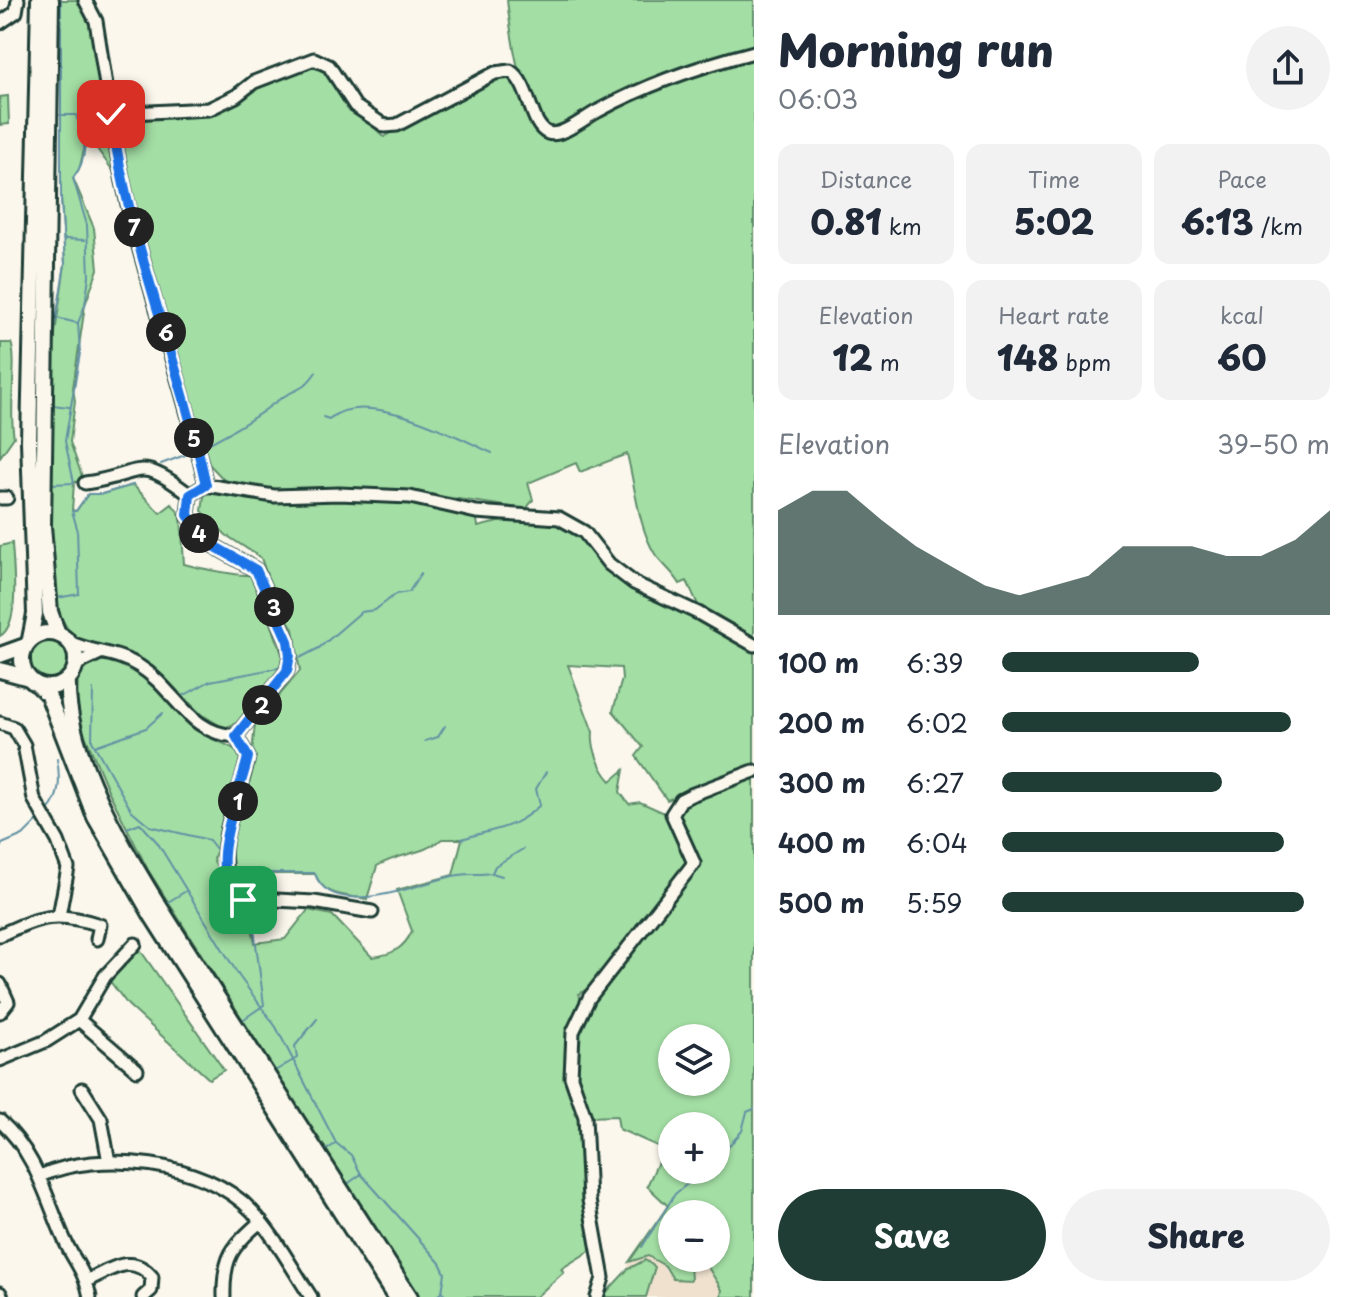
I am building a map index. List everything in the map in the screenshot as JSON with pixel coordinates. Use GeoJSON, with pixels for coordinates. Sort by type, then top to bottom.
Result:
{"type":"FeatureCollection","features":[{"type":"Feature","properties":{"kind":"main road"},"geometry":{"type":"LineString","coordinates":[[39,0],[29,441],[35,614],[22,666],[33,682],[48,695],[95,817],[152,916],[395,1297]]}},
{"type":"Feature","properties":{"kind":"main road"},"geometry":{"type":"LineString","coordinates":[[51,0],[42,511],[50,612],[75,665],[68,679],[69,713],[103,802],[127,848],[410,1297]]}},
{"type":"Feature","properties":{"kind":"main road"},"geometry":{"type":"LineString","coordinates":[[0,655],[47,632],[63,638]]}},
{"type":"Feature","properties":{"kind":"main road"},"geometry":{"type":"LineString","coordinates":[[0,670],[54,686],[68,679]]}},
{"type":"Feature","properties":{"kind":"street"},"geometry":{"type":"LineString","coordinates":[[0,23],[16,12],[18,0]]}},
{"type":"Feature","properties":{"kind":"street"},"geometry":{"type":"LineString","coordinates":[[85,0],[96,21],[111,114],[138,244],[173,356],[206,485]]}},
{"type":"Feature","properties":{"kind":"street"},"geometry":{"type":"LineString","coordinates":[[111,114],[209,109],[236,96],[254,82],[314,59],[329,66],[355,106],[381,125],[391,127],[495,73],[510,71],[522,81],[539,125],[546,132],[556,134],[608,106],[697,67],[754,52]]}},
{"type":"Feature","properties":{"kind":"street"},"geometry":{"type":"LineString","coordinates":[[85,483],[110,480],[144,468],[160,472],[190,495]]}},
{"type":"Feature","properties":{"kind":"street"},"geometry":{"type":"LineString","coordinates":[[190,495],[206,485],[274,496],[339,494],[410,497],[476,512],[559,518],[584,532],[609,564],[634,583],[687,607],[754,645]]}},
{"type":"Feature","properties":{"kind":"street"},"geometry":{"type":"LineString","coordinates":[[190,495],[188,515],[194,528],[218,550],[256,570],[288,641],[290,655],[287,671],[236,736]]}},
{"type":"Feature","properties":{"kind":"street"},"geometry":{"type":"LineString","coordinates":[[63,638],[100,653],[124,657],[158,680],[177,706],[205,729],[236,736],[248,757],[224,846],[222,867],[238,898],[314,902],[372,912]]}},
{"type":"Feature","properties":{"kind":"street"},"geometry":{"type":"LineString","coordinates":[[75,665],[100,653]]}},
{"type":"Feature","properties":{"kind":"street"},"geometry":{"type":"LineString","coordinates":[[0,723],[14,728],[24,745],[34,799],[58,841],[68,868],[59,916]]}},
{"type":"Feature","properties":{"kind":"street"},"geometry":{"type":"LineString","coordinates":[[597,1297],[603,1278],[589,1200],[585,1117],[571,1077],[573,1032],[589,998],[694,863],[672,814],[681,800],[754,771]]}},
{"type":"Feature","properties":{"kind":"street"},"geometry":{"type":"LineString","coordinates":[[0,935],[40,917],[59,916],[100,925],[97,939]]}},
{"type":"Feature","properties":{"kind":"street"},"geometry":{"type":"LineString","coordinates":[[0,1060],[46,1041],[79,1020],[105,976],[135,944]]}},
{"type":"Feature","properties":{"kind":"street"},"geometry":{"type":"LineString","coordinates":[[0,984],[8,1002],[0,1012]]}},
{"type":"Feature","properties":{"kind":"street"},"geometry":{"type":"LineString","coordinates":[[79,1020],[137,1070]]}},
{"type":"Feature","properties":{"kind":"street"},"geometry":{"type":"LineString","coordinates":[[82,1089],[101,1119],[109,1162]]}},
{"type":"Feature","properties":{"kind":"street"},"geometry":{"type":"LineString","coordinates":[[0,1121],[28,1153],[40,1176],[70,1252],[81,1265],[90,1297]]}},
{"type":"Feature","properties":{"kind":"street"},"geometry":{"type":"LineString","coordinates":[[40,1176],[65,1164],[109,1162],[181,1172],[219,1186],[261,1221],[311,1297]]}},
{"type":"Feature","properties":{"kind":"street"},"geometry":{"type":"LineString","coordinates":[[224,1297],[223,1273],[232,1248],[261,1221]]}},
{"type":"Feature","properties":{"kind":"street"},"geometry":{"type":"LineString","coordinates":[[86,1281],[129,1262],[142,1264],[152,1277],[151,1290],[143,1297]]}},
{"type":"Feature","properties":{"kind":"shaded area"},"geometry":{"type":"Polygon","coordinates":[[[641,1256],[655,1258],[658,1272],[667,1272],[673,1279],[690,1280],[689,1272],[711,1272],[722,1291],[721,1297],[646,1297],[649,1290],[637,1263],[628,1269],[629,1262],[641,1256]]]}},
{"type":"Feature","properties":{"kind":"green space"},"geometry":{"type":"Polygon","coordinates":[[[61,0],[79,0],[91,19],[116,175],[92,142],[86,142],[79,170],[73,178],[94,228],[98,269],[85,305],[73,388],[75,401],[70,442],[83,479],[74,483],[72,510],[76,511],[88,494],[102,494],[133,485],[160,513],[172,504],[181,516],[184,564],[254,575],[283,657],[276,679],[245,720],[224,728],[201,714],[152,666],[124,653],[83,641],[70,633],[59,614],[49,468],[52,354],[65,264],[61,198],[61,0]]]}},
{"type":"Feature","properties":{"kind":"green space"},"geometry":{"type":"Polygon","coordinates":[[[507,0],[754,0],[754,48],[597,106],[555,130],[533,108],[525,91],[514,52],[507,0]]]}},
{"type":"Feature","properties":{"kind":"green space"},"geometry":{"type":"Polygon","coordinates":[[[754,55],[754,640],[699,607],[687,581],[680,584],[655,554],[641,519],[627,454],[580,472],[576,463],[528,483],[533,500],[526,509],[411,492],[277,492],[228,484],[207,462],[130,184],[116,117],[214,112],[228,107],[257,84],[315,63],[322,65],[339,93],[384,137],[421,114],[503,74],[515,78],[545,138],[664,83],[754,55]]]}},
{"type":"Feature","properties":{"kind":"green space"},"geometry":{"type":"Polygon","coordinates":[[[8,96],[9,124],[0,125],[0,97],[8,96]]]}},
{"type":"Feature","properties":{"kind":"green space"},"geometry":{"type":"Polygon","coordinates":[[[1,343],[11,343],[13,351],[14,437],[0,457],[1,343]]]}},
{"type":"Feature","properties":{"kind":"green space"},"geometry":{"type":"Polygon","coordinates":[[[214,490],[279,501],[394,499],[440,507],[477,519],[478,527],[518,519],[548,521],[575,534],[636,590],[754,649],[754,768],[667,800],[636,756],[643,747],[613,711],[622,679],[621,668],[568,665],[593,732],[595,752],[604,771],[611,781],[624,770],[620,792],[629,804],[640,802],[667,814],[690,861],[596,983],[579,994],[581,1001],[566,1050],[567,1073],[583,1127],[593,1249],[561,1269],[564,1272],[536,1297],[418,1297],[148,870],[108,790],[77,716],[78,675],[95,661],[111,658],[127,663],[142,674],[194,729],[243,755],[244,762],[223,837],[213,859],[240,913],[251,922],[255,943],[285,939],[308,910],[332,915],[372,957],[385,955],[401,947],[412,931],[397,890],[453,875],[462,839],[442,839],[377,866],[367,899],[329,891],[315,874],[230,874],[229,839],[250,772],[255,724],[300,671],[293,629],[273,593],[261,558],[226,535],[202,511],[204,496],[214,490]]]}},
{"type":"Feature","properties":{"kind":"green space"},"geometry":{"type":"Polygon","coordinates":[[[12,543],[13,607],[7,629],[0,636],[0,546],[12,543]]]}},
{"type":"Feature","properties":{"kind":"green space"},"geometry":{"type":"Polygon","coordinates":[[[48,640],[62,646],[68,660],[62,674],[48,680],[34,674],[28,660],[34,646],[48,640]]]}},
{"type":"Feature","properties":{"kind":"green space"},"geometry":{"type":"Polygon","coordinates":[[[754,775],[754,1297],[721,1297],[722,1290],[711,1272],[730,1272],[730,1200],[662,1200],[647,1186],[658,1162],[658,1184],[730,1184],[730,1112],[658,1112],[658,1146],[619,1129],[617,1116],[588,1117],[575,1083],[575,1036],[583,1013],[664,911],[697,860],[677,812],[686,802],[754,775]]]}},
{"type":"Feature","properties":{"kind":"green space"},"geometry":{"type":"Polygon","coordinates":[[[136,944],[224,1070],[209,1079],[128,1005],[109,980],[136,944]]]}},
{"type":"Feature","properties":{"kind":"green space"},"geometry":{"type":"Polygon","coordinates":[[[658,1220],[658,1262],[648,1256],[629,1262],[658,1220]]]}},
{"type":"Feature","properties":{"kind":"green space"},"geometry":{"type":"Polygon","coordinates":[[[645,1260],[655,1267],[646,1297],[602,1297],[628,1269],[645,1260]]]}},
{"type":"Feature","properties":{"kind":"green space"},"geometry":{"type":"Polygon","coordinates":[[[669,1272],[690,1272],[691,1280],[673,1279],[669,1272]]]}},
{"type":"Feature","properties":{"kind":"waterway"},"geometry":{"type":"LineString","coordinates":[[55,326],[65,264],[61,198],[61,0]]}},
{"type":"Feature","properties":{"kind":"waterway"},"geometry":{"type":"LineString","coordinates":[[51,484],[74,483],[65,441],[80,353],[78,323],[85,305],[89,276],[87,225],[73,178],[84,155],[83,140],[76,115],[60,115]]}},
{"type":"Feature","properties":{"kind":"waterway"},"geometry":{"type":"LineString","coordinates":[[77,119],[95,117]]}},
{"type":"Feature","properties":{"kind":"waterway"},"geometry":{"type":"LineString","coordinates":[[65,239],[85,240]]}},
{"type":"Feature","properties":{"kind":"waterway"},"geometry":{"type":"LineString","coordinates":[[57,318],[77,323]]}},
{"type":"Feature","properties":{"kind":"waterway"},"geometry":{"type":"LineString","coordinates":[[202,447],[302,387],[316,372]]}},
{"type":"Feature","properties":{"kind":"waterway"},"geometry":{"type":"LineString","coordinates":[[52,405],[69,407]]}},
{"type":"Feature","properties":{"kind":"waterway"},"geometry":{"type":"LineString","coordinates":[[323,417],[329,419],[345,411],[364,408],[387,411],[434,426],[492,453]]}},
{"type":"Feature","properties":{"kind":"waterway"},"geometry":{"type":"LineString","coordinates":[[161,464],[193,452]]}},
{"type":"Feature","properties":{"kind":"waterway"},"geometry":{"type":"LineString","coordinates":[[57,598],[79,594],[77,528],[72,511],[76,511],[88,494],[102,494],[133,485]]}},
{"type":"Feature","properties":{"kind":"waterway"},"geometry":{"type":"LineString","coordinates":[[292,662],[319,648],[361,612],[375,610],[396,594],[409,592],[421,573]]}},
{"type":"Feature","properties":{"kind":"waterway"},"geometry":{"type":"LineString","coordinates":[[183,696],[210,681],[283,667]]}},
{"type":"Feature","properties":{"kind":"waterway"},"geometry":{"type":"LineString","coordinates":[[93,690],[92,741],[131,810],[150,826],[209,840],[220,854]]}},
{"type":"Feature","properties":{"kind":"waterway"},"geometry":{"type":"LineString","coordinates":[[95,746],[146,728],[163,713]]}},
{"type":"Feature","properties":{"kind":"waterway"},"geometry":{"type":"LineString","coordinates":[[425,741],[438,737],[445,726]]}},
{"type":"Feature","properties":{"kind":"waterway"},"geometry":{"type":"LineString","coordinates":[[48,810],[57,793],[57,759]]}},
{"type":"Feature","properties":{"kind":"waterway"},"geometry":{"type":"LineString","coordinates":[[462,839],[503,828],[530,813],[540,805],[536,789],[546,772]]}},
{"type":"Feature","properties":{"kind":"waterway"},"geometry":{"type":"LineString","coordinates":[[0,849],[2,844],[23,835],[39,819]]}},
{"type":"Feature","properties":{"kind":"waterway"},"geometry":{"type":"LineString","coordinates":[[127,828],[140,823],[157,842],[239,976],[276,1027],[336,1143],[351,1155],[361,1174],[440,1263],[445,1273],[442,1292],[446,1297]]}},
{"type":"Feature","properties":{"kind":"waterway"},"geometry":{"type":"LineString","coordinates":[[230,873],[315,873],[324,887],[338,895],[375,896],[454,876],[492,873],[495,866],[523,849]]}},
{"type":"Feature","properties":{"kind":"waterway"},"geometry":{"type":"LineString","coordinates":[[492,873],[502,876]]}},
{"type":"Feature","properties":{"kind":"waterway"},"geometry":{"type":"LineString","coordinates":[[168,902],[186,891]]}},
{"type":"Feature","properties":{"kind":"waterway"},"geometry":{"type":"LineString","coordinates":[[241,1021],[264,1005],[254,929]]}},
{"type":"Feature","properties":{"kind":"waterway"},"geometry":{"type":"LineString","coordinates":[[273,1072],[297,1058],[295,1046],[317,1019]]}},
{"type":"Feature","properties":{"kind":"waterway"},"geometry":{"type":"LineString","coordinates":[[730,1145],[742,1131],[747,1112],[754,1109]]}},
{"type":"Feature","properties":{"kind":"waterway"},"geometry":{"type":"LineString","coordinates":[[325,1151],[335,1144]]}},
{"type":"Feature","properties":{"kind":"waterway"},"geometry":{"type":"LineString","coordinates":[[346,1185],[360,1175]]}},
{"type":"Feature","properties":{"kind":"waterway"},"geometry":{"type":"LineString","coordinates":[[642,1247],[675,1194],[687,1184]]}},
{"type":"Feature","properties":{"kind":"waterway"},"geometry":{"type":"LineString","coordinates":[[435,1297],[441,1293]]}},
{"type":"Feature","properties":{"kind":"route"},"geometry":{"type":"LineString","coordinates":[[111,114],[118,160],[138,244],[173,356],[206,485],[190,495],[188,515],[194,528],[207,542],[256,570],[288,641],[290,655],[287,671],[248,726],[236,736],[248,757],[224,846],[222,867],[233,891],[243,900]]}}]}
